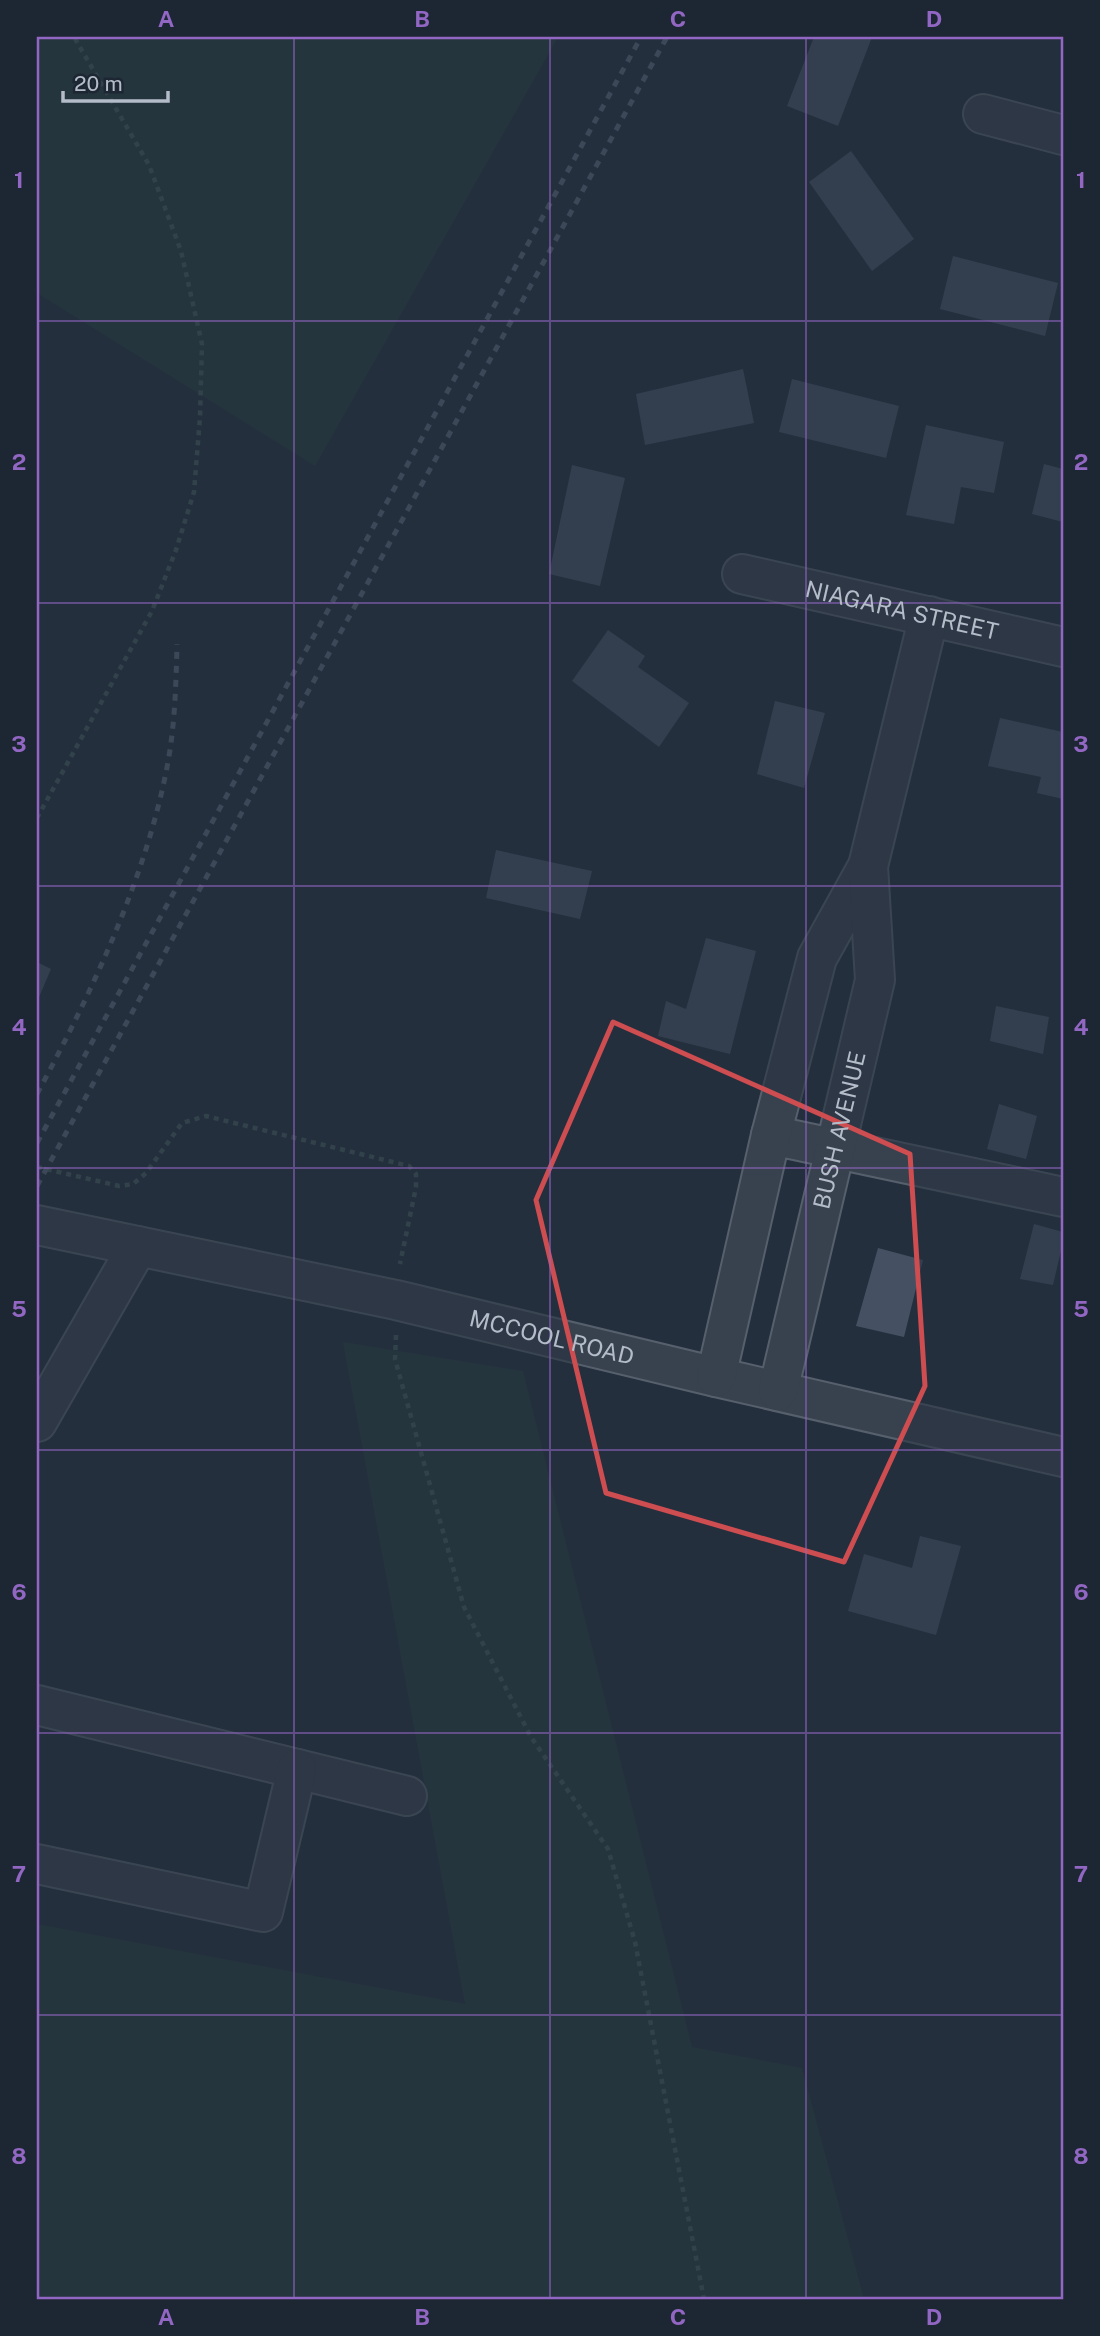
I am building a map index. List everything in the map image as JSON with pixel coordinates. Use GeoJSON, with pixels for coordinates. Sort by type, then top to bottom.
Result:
{"type":"FeatureCollection","features":[{"type":"Feature","properties":{"kind":"street"},"geometry":{"type":"LineString","coordinates":[[983,114],[1063,135]]}},
{"type":"Feature","properties":{"kind":"street","name":"NIAGARA STREET"},"geometry":{"type":"LineString","coordinates":[[742,574],[1063,647]]}},
{"type":"Feature","properties":{"kind":"street","name":"BUSH AVENUE"},"geometry":{"type":"LineString","coordinates":[[716,1377],[771,1135],[817,958],[868,866],[929,616]]}},
{"type":"Feature","properties":{"kind":"street","name":"BUSH AVENUE"},"geometry":{"type":"LineString","coordinates":[[778,1391],[875,980],[868,866]]}},
{"type":"Feature","properties":{"kind":"street"},"geometry":{"type":"LineString","coordinates":[[771,1135],[1063,1197]]}},
{"type":"Feature","properties":{"kind":"street","name":"MCCOOL ROAD"},"geometry":{"type":"LineString","coordinates":[[37,1225],[396,1300],[1063,1457]]}},
{"type":"Feature","properties":{"kind":"street"},"geometry":{"type":"LineString","coordinates":[[37,1422],[138,1246]]}},
{"type":"Feature","properties":{"kind":"street"},"geometry":{"type":"LineString","coordinates":[[37,1705],[407,1796]]}},
{"type":"Feature","properties":{"kind":"street"},"geometry":{"type":"LineString","coordinates":[[37,1864],[263,1912],[297,1769]]}},
{"type":"Feature","properties":{"kind":"path"},"geometry":{"type":"LineString","coordinates":[[37,818],[152,611],[176,550],[194,492],[200,416],[202,344],[181,251],[149,165],[74,37]]}},
{"type":"Feature","properties":{"kind":"path"},"geometry":{"type":"LineString","coordinates":[[37,1167],[119,1186],[133,1184],[146,1173],[182,1123],[206,1116],[409,1166],[416,1174],[396,1300],[395,1359],[464,1607],[531,1737],[608,1849],[635,1942],[704,2299]]}},
{"type":"Feature","properties":{"kind":"highlighted area"},"geometry":{"type":"Polygon","coordinates":[[[613,1022],[910,1154],[925,1386],[844,1562],[606,1493],[536,1200],[613,1022]]]}},
{"type":"Feature","properties":{"kind":"green space"},"geometry":{"type":"Polygon","coordinates":[[[37,37],[558,37],[315,466],[37,293],[37,37]]]}},
{"type":"Feature","properties":{"kind":"green space"},"geometry":{"type":"Polygon","coordinates":[[[343,1342],[523,1371],[692,2047],[802,2068],[864,2299],[37,2299],[37,1924],[465,2004],[343,1342]]]}},
{"type":"Feature","properties":{"kind":"building"},"geometry":{"type":"Polygon","coordinates":[[[814,37],[872,37],[838,126],[787,106],[814,37]]]}},
{"type":"Feature","properties":{"kind":"building"},"geometry":{"type":"Polygon","coordinates":[[[851,151],[914,239],[872,271],[809,182],[851,151]]]}},
{"type":"Feature","properties":{"kind":"building"},"geometry":{"type":"Polygon","coordinates":[[[953,256],[1058,283],[1045,336],[940,309],[953,256]]]}},
{"type":"Feature","properties":{"kind":"building"},"geometry":{"type":"Polygon","coordinates":[[[743,369],[754,423],[645,445],[636,394],[743,369]]]}},
{"type":"Feature","properties":{"kind":"building"},"geometry":{"type":"Polygon","coordinates":[[[792,379],[899,406],[886,458],[779,432],[792,379]]]}},
{"type":"Feature","properties":{"kind":"building"},"geometry":{"type":"Polygon","coordinates":[[[926,425],[1004,442],[994,493],[961,487],[954,524],[906,515],[926,425]]]}},
{"type":"Feature","properties":{"kind":"building"},"geometry":{"type":"Polygon","coordinates":[[[1044,464],[1063,469],[1063,522],[1032,514],[1044,464]]]}},
{"type":"Feature","properties":{"kind":"building"},"geometry":{"type":"Polygon","coordinates":[[[572,465],[625,478],[600,586],[549,574],[572,465]]]}},
{"type":"Feature","properties":{"kind":"building"},"geometry":{"type":"Polygon","coordinates":[[[608,630],[645,656],[638,667],[689,703],[659,747],[572,681],[608,630]]]}},
{"type":"Feature","properties":{"kind":"building"},"geometry":{"type":"Polygon","coordinates":[[[775,701],[825,713],[804,788],[757,774],[775,701]]]}},
{"type":"Feature","properties":{"kind":"building"},"geometry":{"type":"Polygon","coordinates":[[[1000,718],[1063,732],[1063,799],[1037,793],[1041,777],[988,766],[1000,718]]]}},
{"type":"Feature","properties":{"kind":"building"},"geometry":{"type":"Polygon","coordinates":[[[496,850],[592,871],[580,919],[486,898],[496,850]]]}},
{"type":"Feature","properties":{"kind":"building"},"geometry":{"type":"Polygon","coordinates":[[[706,938],[756,951],[730,1054],[658,1036],[666,1001],[686,1009],[706,938]]]}},
{"type":"Feature","properties":{"kind":"building"},"geometry":{"type":"Polygon","coordinates":[[[37,962],[51,969],[37,1002],[37,962]]]}},
{"type":"Feature","properties":{"kind":"building"},"geometry":{"type":"Polygon","coordinates":[[[996,1006],[1049,1017],[1043,1054],[990,1041],[996,1006]]]}},
{"type":"Feature","properties":{"kind":"building"},"geometry":{"type":"Polygon","coordinates":[[[999,1104],[1037,1116],[1026,1159],[987,1149],[999,1104]]]}},
{"type":"Feature","properties":{"kind":"building"},"geometry":{"type":"Polygon","coordinates":[[[1034,1224],[1063,1232],[1053,1285],[1020,1279],[1034,1224]]]}},
{"type":"Feature","properties":{"kind":"building"},"geometry":{"type":"Polygon","coordinates":[[[878,1248],[923,1260],[904,1337],[856,1326],[878,1248]]]}},
{"type":"Feature","properties":{"kind":"building"},"geometry":{"type":"Polygon","coordinates":[[[920,1536],[961,1546],[936,1635],[848,1611],[864,1554],[912,1568],[920,1536]]]}},
{"type":"Feature","properties":{"kind":"railway"},"geometry":{"type":"LineString","coordinates":[[37,1143],[641,37]]}},
{"type":"Feature","properties":{"kind":"railway"},"geometry":{"type":"LineString","coordinates":[[37,1186],[667,37]]}},
{"type":"Feature","properties":{"kind":"railway"},"geometry":{"type":"LineString","coordinates":[[37,1094],[97,974],[132,890],[146,848],[168,762],[175,703],[177,644]]}}]}
